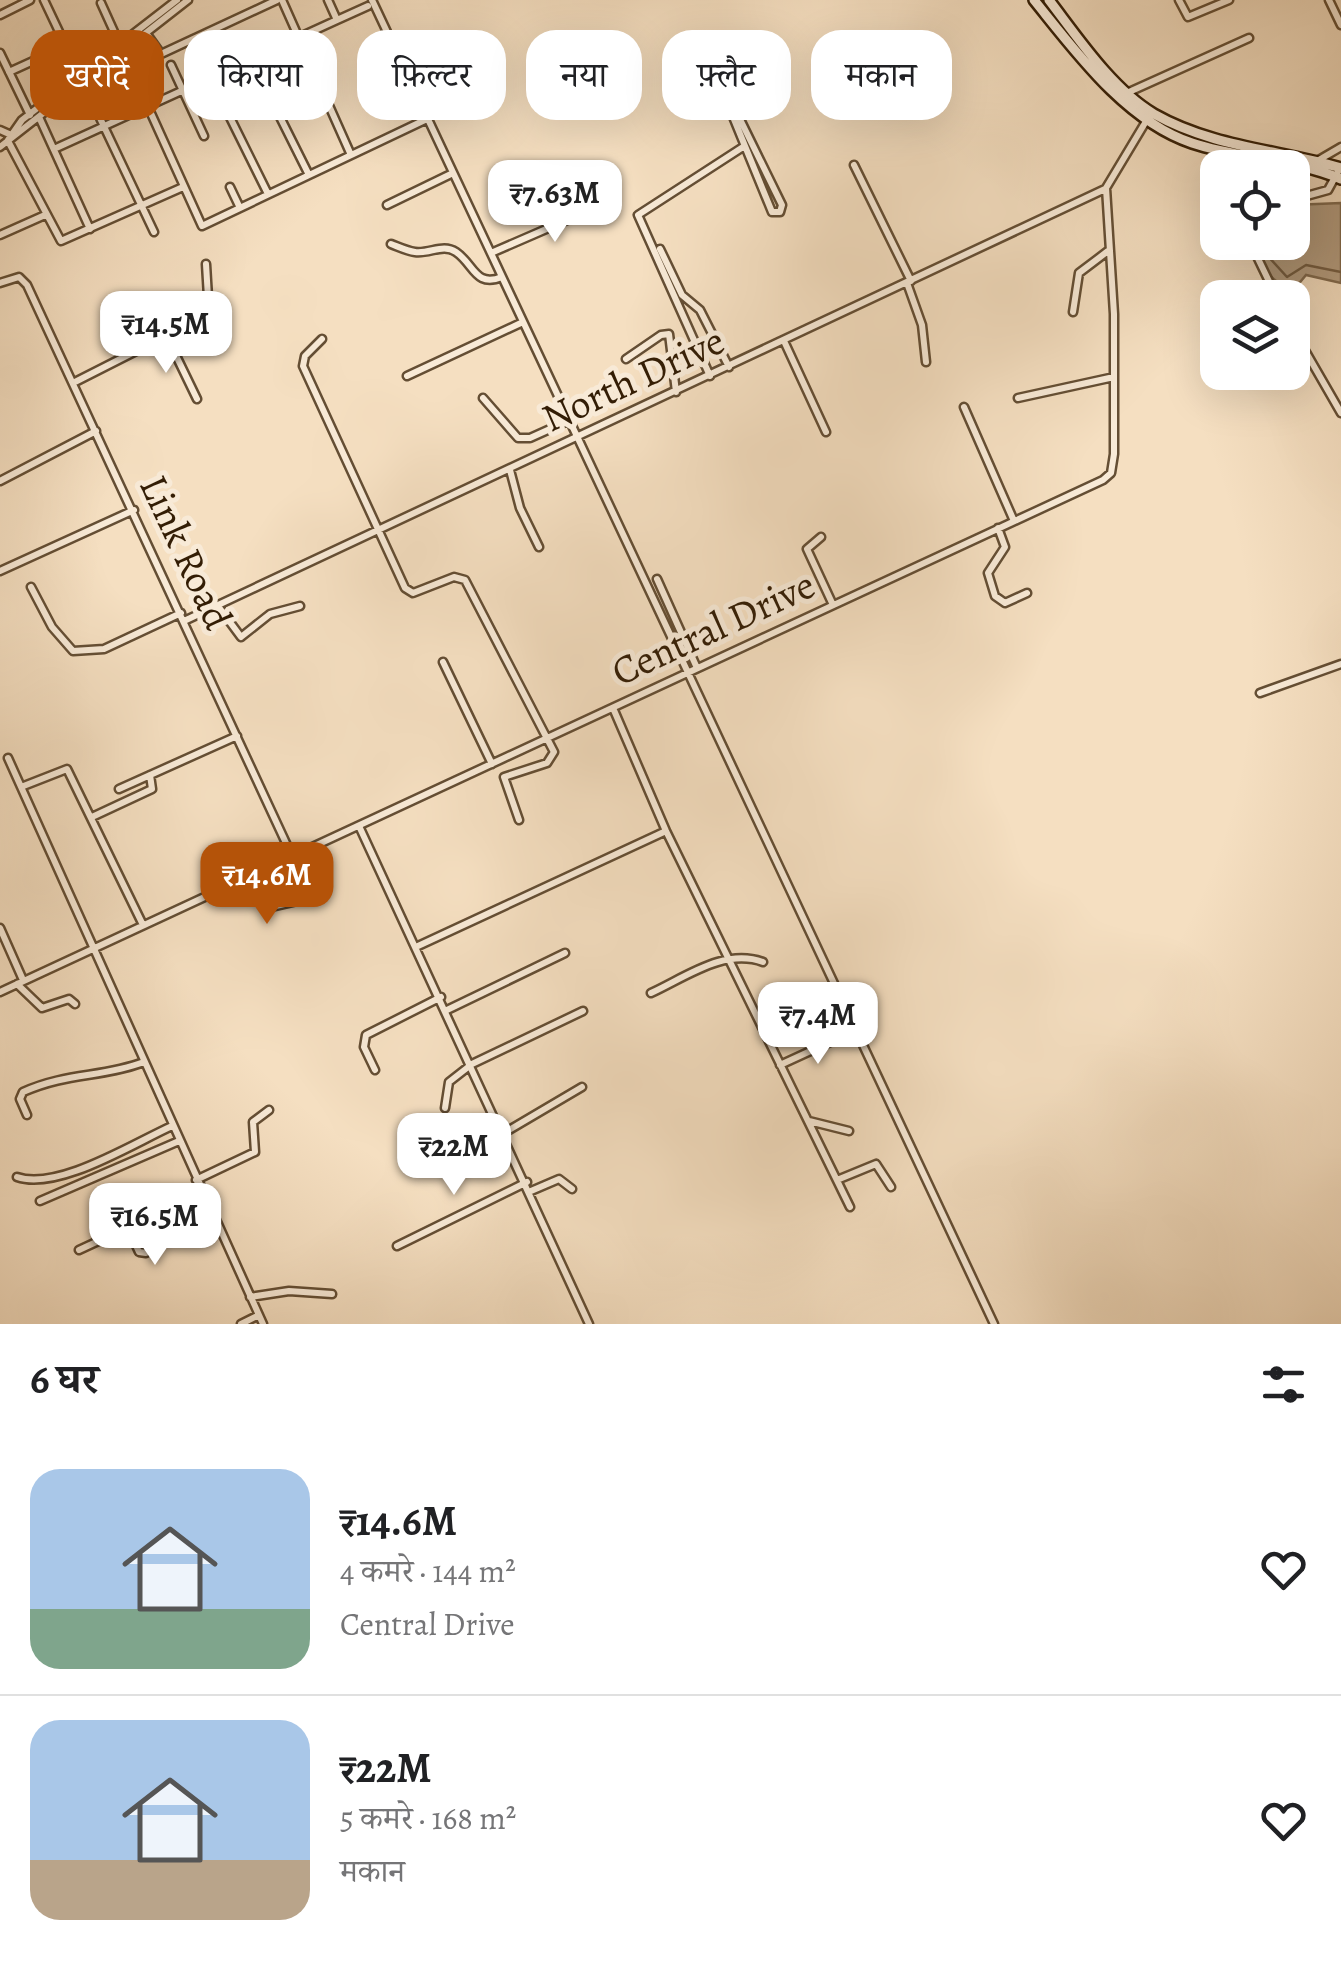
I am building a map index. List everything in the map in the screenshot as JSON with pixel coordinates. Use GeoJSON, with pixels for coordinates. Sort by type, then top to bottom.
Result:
{"type":"FeatureCollection","features":[{"type":"Feature","properties":{"kind":"main road"},"geometry":{"type":"LineString","coordinates":[[1034,0],[1076,53],[1150,116],[1191,143],[1340,173]]}},
{"type":"Feature","properties":{"kind":"main road"},"geometry":{"type":"LineString","coordinates":[[1048,0],[1084,46],[1150,116],[1238,146],[1317,161],[1340,173]]}},
{"type":"Feature","properties":{"kind":"street"},"geometry":{"type":"LineString","coordinates":[[0,14],[30,0]]}},
{"type":"Feature","properties":{"kind":"street"},"geometry":{"type":"LineString","coordinates":[[44,0],[58,30]]}},
{"type":"Feature","properties":{"kind":"street"},"geometry":{"type":"LineString","coordinates":[[145,30],[177,0]]}},
{"type":"Feature","properties":{"kind":"street"},"geometry":{"type":"LineString","coordinates":[[145,30],[188,0]]}},
{"type":"Feature","properties":{"kind":"street"},"geometry":{"type":"LineString","coordinates":[[164,53],[280,0],[295,30]]}},
{"type":"Feature","properties":{"kind":"street"},"geometry":{"type":"LineString","coordinates":[[328,0],[337,20]]}},
{"type":"Feature","properties":{"kind":"street"},"geometry":{"type":"LineString","coordinates":[[1179,0],[1188,17],[1228,0]]}},
{"type":"Feature","properties":{"kind":"street"},"geometry":{"type":"LineString","coordinates":[[1329,0],[1341,25]]}},
{"type":"Feature","properties":{"kind":"street"},"geometry":{"type":"LineString","coordinates":[[101,3],[115,30]]}},
{"type":"Feature","properties":{"kind":"street"},"geometry":{"type":"LineString","coordinates":[[314,30],[370,3],[383,30]]}},
{"type":"Feature","properties":{"kind":"street"},"geometry":{"type":"LineString","coordinates":[[1129,92],[1248,38]]}},
{"type":"Feature","properties":{"kind":"street"},"geometry":{"type":"LineString","coordinates":[[0,53],[30,111]]}},
{"type":"Feature","properties":{"kind":"street"},"geometry":{"type":"LineString","coordinates":[[9,72],[30,62]]}},
{"type":"Feature","properties":{"kind":"street"},"geometry":{"type":"LineString","coordinates":[[164,99],[184,90],[171,65]]}},
{"type":"Feature","properties":{"kind":"street"},"geometry":{"type":"LineString","coordinates":[[730,106],[782,205],[780,212],[772,212],[743,147],[727,110],[730,106]]}},
{"type":"Feature","properties":{"kind":"street"},"geometry":{"type":"LineString","coordinates":[[1106,188],[1150,116]]}},
{"type":"Feature","properties":{"kind":"street"},"geometry":{"type":"LineString","coordinates":[[0,148],[32,120]]}},
{"type":"Feature","properties":{"kind":"street"},"geometry":{"type":"LineString","coordinates":[[35,120],[54,149],[90,230]]}},
{"type":"Feature","properties":{"kind":"street"},"geometry":{"type":"LineString","coordinates":[[102,120],[154,232]]}},
{"type":"Feature","properties":{"kind":"street"},"geometry":{"type":"LineString","coordinates":[[54,149],[116,120]]}},
{"type":"Feature","properties":{"kind":"street"},"geometry":{"type":"LineString","coordinates":[[153,120],[202,226],[425,120]]}},
{"type":"Feature","properties":{"kind":"street"},"geometry":{"type":"LineString","coordinates":[[197,120],[204,136]]}},
{"type":"Feature","properties":{"kind":"street"},"geometry":{"type":"LineString","coordinates":[[231,120],[268,194]]}},
{"type":"Feature","properties":{"kind":"street"},"geometry":{"type":"LineString","coordinates":[[282,120],[310,175]]}},
{"type":"Feature","properties":{"kind":"street"},"geometry":{"type":"LineString","coordinates":[[336,120],[352,155]]}},
{"type":"Feature","properties":{"kind":"street"},"geometry":{"type":"LineString","coordinates":[[427,120],[994,1324]]}},
{"type":"Feature","properties":{"kind":"street"},"geometry":{"type":"LineString","coordinates":[[0,130],[9,138],[61,241],[183,187]]}},
{"type":"Feature","properties":{"kind":"street"},"geometry":{"type":"LineString","coordinates":[[710,376],[638,215],[743,147]]}},
{"type":"Feature","properties":{"kind":"street"},"geometry":{"type":"LineString","coordinates":[[1317,161],[1341,147]]}},
{"type":"Feature","properties":{"kind":"street"},"geometry":{"type":"LineString","coordinates":[[854,165],[909,282],[922,325],[926,362]]}},
{"type":"Feature","properties":{"kind":"street"},"geometry":{"type":"LineString","coordinates":[[386,206],[453,173]]}},
{"type":"Feature","properties":{"kind":"street"},"geometry":{"type":"LineString","coordinates":[[1310,195],[1328,190],[1340,173]]}},
{"type":"Feature","properties":{"kind":"street"},"geometry":{"type":"LineString","coordinates":[[230,187],[240,208]]}},
{"type":"Feature","properties":{"kind":"street","name":"Central Drive"},"geometry":{"type":"LineString","coordinates":[[0,992],[1014,521],[1111,472],[1114,377],[1106,188]]}},
{"type":"Feature","properties":{"kind":"street","name":"North Drive"},"geometry":{"type":"LineString","coordinates":[[31,587],[52,627],[73,652],[104,650],[218,606],[1106,188]]}},
{"type":"Feature","properties":{"kind":"street"},"geometry":{"type":"LineString","coordinates":[[491,254],[604,204]]}},
{"type":"Feature","properties":{"kind":"street"},"geometry":{"type":"LineString","coordinates":[[0,235],[45,215]]}},
{"type":"Feature","properties":{"kind":"street"},"geometry":{"type":"LineString","coordinates":[[391,244],[420,252],[454,250],[478,277],[490,282],[502,278]]}},
{"type":"Feature","properties":{"kind":"street"},"geometry":{"type":"LineString","coordinates":[[660,249],[682,295],[700,310],[729,367]]}},
{"type":"Feature","properties":{"kind":"street"},"geometry":{"type":"LineString","coordinates":[[1073,312],[1079,272],[1108,251]]}},
{"type":"Feature","properties":{"kind":"street"},"geometry":{"type":"LineString","coordinates":[[74,383],[209,314],[206,264]]}},
{"type":"Feature","properties":{"kind":"street","name":"Link Road"},"geometry":{"type":"LineString","coordinates":[[0,283],[19,277],[74,383],[292,856]]}},
{"type":"Feature","properties":{"kind":"street"},"geometry":{"type":"LineString","coordinates":[[406,376],[523,322]]}},
{"type":"Feature","properties":{"kind":"street"},"geometry":{"type":"LineString","coordinates":[[626,359],[669,334],[676,392]]}},
{"type":"Feature","properties":{"kind":"street"},"geometry":{"type":"LineString","coordinates":[[167,337],[197,400]]}},
{"type":"Feature","properties":{"kind":"street"},"geometry":{"type":"LineString","coordinates":[[322,339],[305,356],[304,366],[410,592],[454,577],[466,580],[554,752],[551,760],[504,777],[519,820]]}},
{"type":"Feature","properties":{"kind":"street"},"geometry":{"type":"LineString","coordinates":[[784,340],[826,432]]}},
{"type":"Feature","properties":{"kind":"street"},"geometry":{"type":"LineString","coordinates":[[1310,359],[1341,413]]}},
{"type":"Feature","properties":{"kind":"street"},"geometry":{"type":"LineString","coordinates":[[1018,398],[1114,377]]}},
{"type":"Feature","properties":{"kind":"street"},"geometry":{"type":"LineString","coordinates":[[483,398],[518,438],[530,438],[570,420]]}},
{"type":"Feature","properties":{"kind":"street"},"geometry":{"type":"LineString","coordinates":[[964,407],[1014,521]]}},
{"type":"Feature","properties":{"kind":"street"},"geometry":{"type":"LineString","coordinates":[[0,481],[96,431]]}},
{"type":"Feature","properties":{"kind":"street"},"geometry":{"type":"LineString","coordinates":[[510,470],[520,508],[539,547]]}},
{"type":"Feature","properties":{"kind":"street"},"geometry":{"type":"LineString","coordinates":[[0,571],[134,510]]}},
{"type":"Feature","properties":{"kind":"street"},"geometry":{"type":"LineString","coordinates":[[998,528],[1005,547],[988,573],[990,588],[1001,602],[1027,593]]}},
{"type":"Feature","properties":{"kind":"street"},"geometry":{"type":"LineString","coordinates":[[821,537],[807,550],[833,605]]}},
{"type":"Feature","properties":{"kind":"street"},"geometry":{"type":"LineString","coordinates":[[657,579],[697,668]]}},
{"type":"Feature","properties":{"kind":"street"},"geometry":{"type":"LineString","coordinates":[[218,606],[240,637],[270,614],[300,606]]}},
{"type":"Feature","properties":{"kind":"street"},"geometry":{"type":"LineString","coordinates":[[443,662],[492,764]]}},
{"type":"Feature","properties":{"kind":"street"},"geometry":{"type":"LineString","coordinates":[[1260,693],[1341,664]]}},
{"type":"Feature","properties":{"kind":"street"},"geometry":{"type":"LineString","coordinates":[[613,707],[666,831],[850,1207]]}},
{"type":"Feature","properties":{"kind":"street"},"geometry":{"type":"LineString","coordinates":[[119,789],[236,736]]}},
{"type":"Feature","properties":{"kind":"street"},"geometry":{"type":"LineString","coordinates":[[8,758],[263,1324]]}},
{"type":"Feature","properties":{"kind":"street"},"geometry":{"type":"LineString","coordinates":[[21,787],[67,769],[143,925]]}},
{"type":"Feature","properties":{"kind":"street"},"geometry":{"type":"LineString","coordinates":[[92,817],[152,789],[150,775]]}},
{"type":"Feature","properties":{"kind":"street"},"geometry":{"type":"LineString","coordinates":[[359,826],[504,1132],[589,1324]]}},
{"type":"Feature","properties":{"kind":"street"},"geometry":{"type":"LineString","coordinates":[[418,946],[666,831]]}},
{"type":"Feature","properties":{"kind":"street"},"geometry":{"type":"LineString","coordinates":[[246,877],[267,908],[324,895]]}},
{"type":"Feature","properties":{"kind":"street"},"geometry":{"type":"LineString","coordinates":[[0,928],[20,982],[42,1008],[69,999],[75,1004]]}},
{"type":"Feature","properties":{"kind":"street"},"geometry":{"type":"LineString","coordinates":[[447,1010],[565,953]]}},
{"type":"Feature","properties":{"kind":"street"},"geometry":{"type":"LineString","coordinates":[[651,993],[728,958],[744,956],[763,962]]}},
{"type":"Feature","properties":{"kind":"street"},"geometry":{"type":"LineString","coordinates":[[374,1070],[364,1046],[366,1036],[441,997]]}},
{"type":"Feature","properties":{"kind":"street"},"geometry":{"type":"LineString","coordinates":[[445,1108],[449,1082],[472,1064],[582,1012]]}},
{"type":"Feature","properties":{"kind":"street"},"geometry":{"type":"LineString","coordinates":[[780,1065],[842,1036]]}},
{"type":"Feature","properties":{"kind":"street"},"geometry":{"type":"LineString","coordinates":[[27,1115],[20,1099],[23,1092],[60,1076],[117,1072],[144,1062]]}},
{"type":"Feature","properties":{"kind":"street"},"geometry":{"type":"LineString","coordinates":[[504,1132],[582,1087]]}},
{"type":"Feature","properties":{"kind":"street"},"geometry":{"type":"LineString","coordinates":[[196,1180],[255,1152],[254,1118],[268,1110]]}},
{"type":"Feature","properties":{"kind":"street"},"geometry":{"type":"LineString","coordinates":[[808,1121],[849,1131]]}},
{"type":"Feature","properties":{"kind":"street"},"geometry":{"type":"LineString","coordinates":[[17,1177],[32,1182],[56,1178],[172,1126]]}},
{"type":"Feature","properties":{"kind":"street"},"geometry":{"type":"LineString","coordinates":[[40,1202],[179,1141]]}},
{"type":"Feature","properties":{"kind":"street"},"geometry":{"type":"LineString","coordinates":[[837,1180],[876,1164],[891,1187]]}},
{"type":"Feature","properties":{"kind":"street"},"geometry":{"type":"LineString","coordinates":[[530,1191],[560,1179],[572,1188]]}},
{"type":"Feature","properties":{"kind":"street"},"geometry":{"type":"LineString","coordinates":[[397,1246],[527,1182]]}},
{"type":"Feature","properties":{"kind":"street"},"geometry":{"type":"LineString","coordinates":[[79,1250],[202,1193]]}},
{"type":"Feature","properties":{"kind":"street"},"geometry":{"type":"LineString","coordinates":[[128,1228],[140,1252],[146,1253],[153,1246],[142,1221]]}},
{"type":"Feature","properties":{"kind":"street"},"geometry":{"type":"LineString","coordinates":[[250,1297],[289,1290],[332,1294]]}},
{"type":"Feature","properties":{"kind":"street"},"geometry":{"type":"LineString","coordinates":[[241,1324],[259,1315]]}},
{"type":"Feature","properties":{"kind":"water"},"geometry":{"type":"Polygon","coordinates":[[[1341,203],[1341,283],[1306,275],[1302,280],[1275,280],[1260,260],[1310,260],[1310,204],[1341,203]]]}}]}
